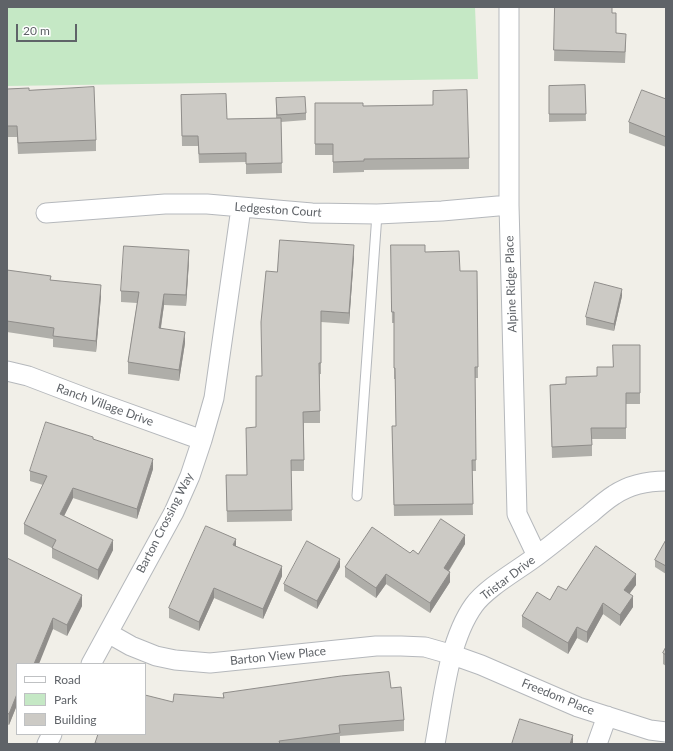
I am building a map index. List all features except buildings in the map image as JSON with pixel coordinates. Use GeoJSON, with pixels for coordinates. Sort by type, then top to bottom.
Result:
{"type":"FeatureCollection","features":[{"type":"Feature","properties":{"kind":"street","name":"Alpine Ridge Place"},"geometry":{"type":"LineString","coordinates":[[509,7],[509,205],[518,514],[538,556]]}},
{"type":"Feature","properties":{"kind":"street","name":"Ledgeston Court"},"geometry":{"type":"LineString","coordinates":[[46,213],[165,204],[207,204],[312,213],[377,214],[442,211],[509,205]]}},
{"type":"Feature","properties":{"kind":"street","name":"Barton Crossing Way"},"geometry":{"type":"LineString","coordinates":[[92,663],[174,512],[190,476],[202,440],[214,398],[241,208]]}},
{"type":"Feature","properties":{"kind":"street","name":"Ranch Village Drive"},"geometry":{"type":"LineString","coordinates":[[7,371],[28,376],[202,440]]}},
{"type":"Feature","properties":{"kind":"street","name":"Tristar Drive"},"geometry":{"type":"LineString","coordinates":[[435,744],[447,677],[453,655],[462,627],[474,605],[492,588],[538,556],[614,494],[635,485],[666,481]]}},
{"type":"Feature","properties":{"kind":"street","name":"Barton View Place"},"geometry":{"type":"LineString","coordinates":[[108,633],[131,646],[156,656],[176,660],[210,663],[376,646],[425,647],[453,655]]}},
{"type":"Feature","properties":{"kind":"street","name":"Freedom Place"},"geometry":{"type":"LineString","coordinates":[[453,655],[481,665],[578,707],[650,730],[666,732]]}},
{"type":"Feature","properties":{"kind":"street"},"geometry":{"type":"LineString","coordinates":[[597,744],[607,716]]}},
{"type":"Feature","properties":{"kind":"street"},"geometry":{"type":"LineString","coordinates":[[47,744],[52,735]]}},
{"type":"Feature","properties":{"kind":"lane"},"geometry":{"type":"LineString","coordinates":[[357,496],[377,214]]}},
{"type":"Feature","properties":{"kind":"green space"},"geometry":{"type":"Polygon","coordinates":[[[7,7],[475,7],[478,79],[7,86],[7,7]]]}}]}
